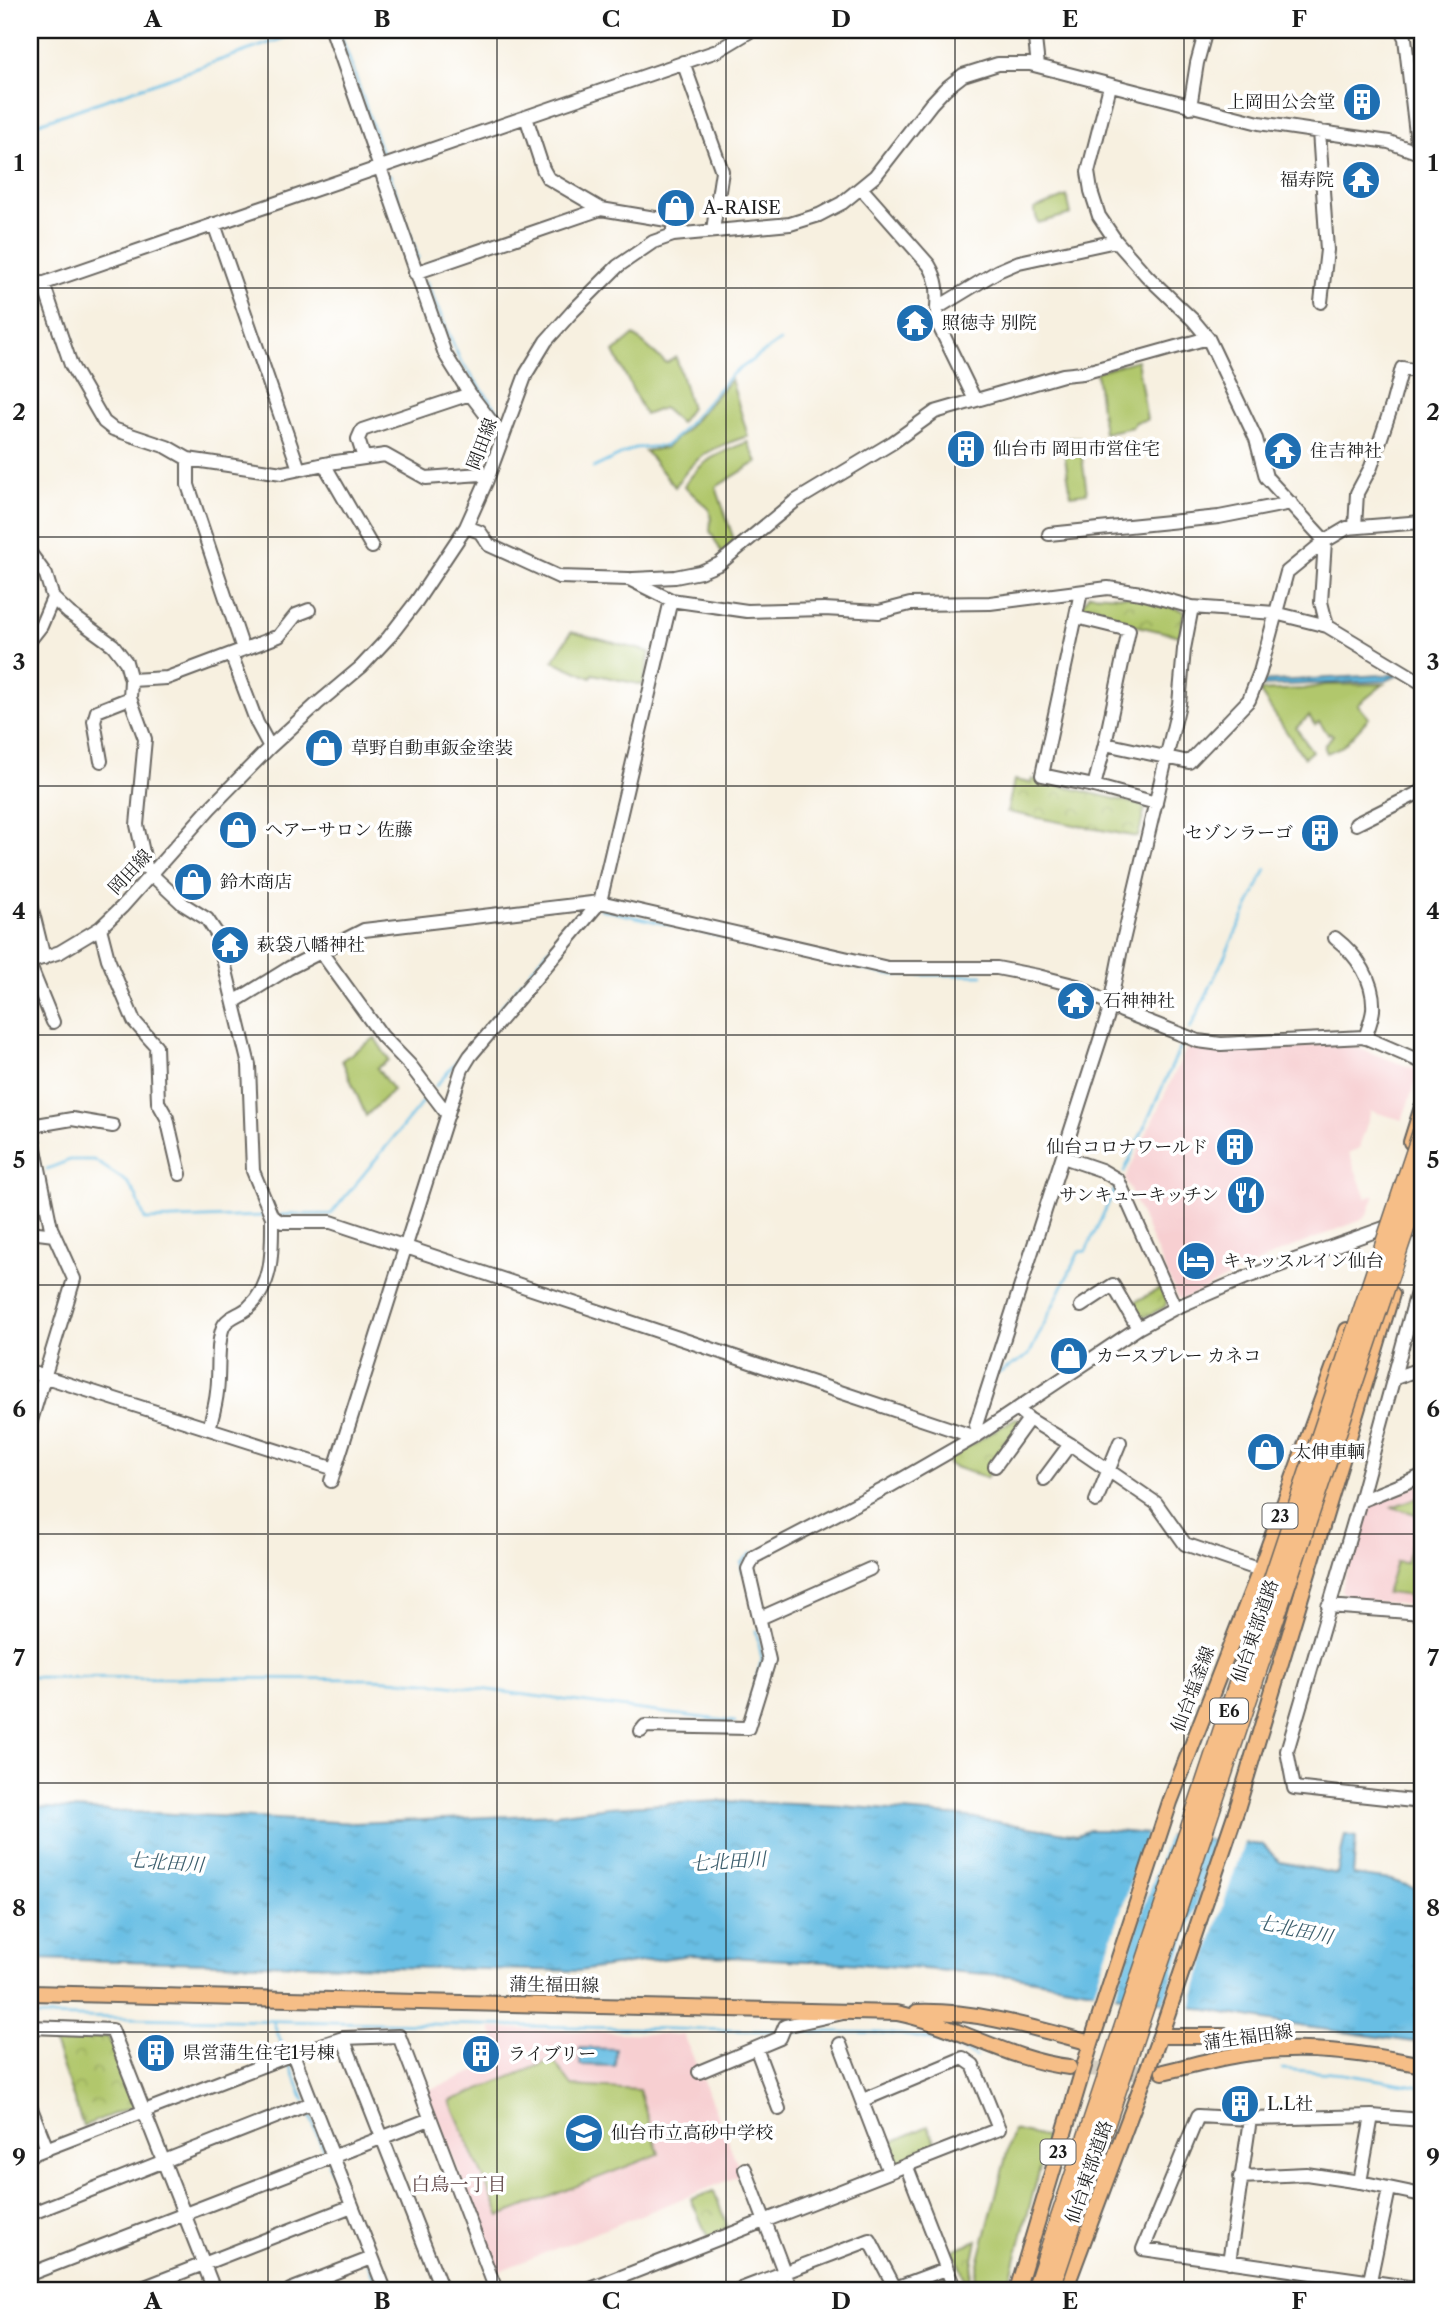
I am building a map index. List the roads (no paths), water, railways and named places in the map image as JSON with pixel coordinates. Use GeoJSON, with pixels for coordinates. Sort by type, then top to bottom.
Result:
{"type":"FeatureCollection","features":[{"type":"Feature","properties":{"kind":"highway","name":"仙台東部道路"},"geometry":{"type":"LineString","coordinates":[[1035,2290],[1422,1132]]}},
{"type":"Feature","properties":{"kind":"highway","name":"仙台東部道路"},"geometry":{"type":"LineString","coordinates":[[1050,2290],[1422,1178]]}},
{"type":"Feature","properties":{"kind":"main road","name":"仙台塩釜線"},"geometry":{"type":"LineString","coordinates":[[1017,2290],[1091,2043],[1170,1802],[1260,1570],[1384,1228],[1422,1107]]}},
{"type":"Feature","properties":{"kind":"main road","name":"23"},"geometry":{"type":"LineString","coordinates":[[1065,2290],[1160,2036],[1237,1809],[1417,1230],[1422,1203]]}},
{"type":"Feature","properties":{"kind":"main road","name":"蒲生福田線"},"geometry":{"type":"LineString","coordinates":[[30,1993],[897,2014],[928,2020],[1042,2064],[1069,2067]]}},
{"type":"Feature","properties":{"kind":"main road"},"geometry":{"type":"LineString","coordinates":[[897,2014],[920,2011],[974,2016],[1017,2023],[1091,2043]]}},
{"type":"Feature","properties":{"kind":"main road"},"geometry":{"type":"LineString","coordinates":[[964,2033],[974,2016]]}},
{"type":"Feature","properties":{"kind":"main road"},"geometry":{"type":"LineString","coordinates":[[1160,2036],[1225,2036],[1235,2040],[1241,2047],[1242,2054]]}},
{"type":"Feature","properties":{"kind":"main road","name":"蒲生福田線"},"geometry":{"type":"LineString","coordinates":[[1163,2072],[1242,2054],[1310,2049],[1382,2056],[1422,2065]]}},
{"type":"Feature","properties":{"kind":"street"},"geometry":{"type":"LineString","coordinates":[[332,30],[445,354],[470,394],[503,436]]}},
{"type":"Feature","properties":{"kind":"street"},"geometry":{"type":"LineString","coordinates":[[30,288],[717,51],[752,30]]}},
{"type":"Feature","properties":{"kind":"street"},"geometry":{"type":"LineString","coordinates":[[1034,30],[1034,65]]}},
{"type":"Feature","properties":{"kind":"street"},"geometry":{"type":"LineString","coordinates":[[1190,107],[1196,62],[1206,30]]}},
{"type":"Feature","properties":{"kind":"street"},"geometry":{"type":"LineString","coordinates":[[1401,30],[1405,38],[1418,115],[1420,153]]}},
{"type":"Feature","properties":{"kind":"street"},"geometry":{"type":"LineString","coordinates":[[684,62],[722,171],[713,230]]}},
{"type":"Feature","properties":{"kind":"street","name":"岡田線"},"geometry":{"type":"LineString","coordinates":[[30,964],[74,945],[100,928],[270,747],[361,667],[389,637],[466,527],[487,480],[526,374],[546,341],[618,266],[653,242],[673,235],[790,224],[819,215],[842,203],[875,176],[944,89],[962,75],[998,64],[1034,65],[1259,123],[1390,142],[1420,153]]}},
{"type":"Feature","properties":{"kind":"street"},"geometry":{"type":"LineString","coordinates":[[1110,86],[1088,172],[1099,216],[1116,241],[1147,276],[1208,338],[1256,439],[1266,477],[1325,541],[1321,602],[1327,625]]}},
{"type":"Feature","properties":{"kind":"street"},"geometry":{"type":"LineString","coordinates":[[526,117],[548,178],[601,209],[673,222],[673,235]]}},
{"type":"Feature","properties":{"kind":"street"},"geometry":{"type":"LineString","coordinates":[[1319,131],[1327,250],[1321,302]]}},
{"type":"Feature","properties":{"kind":"street"},"geometry":{"type":"LineString","coordinates":[[861,188],[936,276],[939,326],[975,400]]}},
{"type":"Feature","properties":{"kind":"street"},"geometry":{"type":"LineString","coordinates":[[415,273],[601,209]]}},
{"type":"Feature","properties":{"kind":"street"},"geometry":{"type":"LineString","coordinates":[[214,224],[299,469]]}},
{"type":"Feature","properties":{"kind":"street"},"geometry":{"type":"LineString","coordinates":[[937,308],[998,271],[1019,262],[1116,241]]}},
{"type":"Feature","properties":{"kind":"street"},"geometry":{"type":"LineString","coordinates":[[43,283],[71,365],[104,422],[113,429],[167,447],[188,459],[282,474],[324,464],[385,455],[426,478],[481,474],[487,480]]}},
{"type":"Feature","properties":{"kind":"street"},"geometry":{"type":"LineString","coordinates":[[466,527],[480,532],[489,545],[559,577],[629,579],[675,577],[700,572],[719,565],[794,502],[892,443],[935,412],[1063,375],[1083,373],[1208,338]]}},
{"type":"Feature","properties":{"kind":"street"},"geometry":{"type":"LineString","coordinates":[[1355,527],[1357,493],[1371,467],[1402,368],[1422,372]]}},
{"type":"Feature","properties":{"kind":"street"},"geometry":{"type":"LineString","coordinates":[[364,458],[358,439],[362,430],[470,394]]}},
{"type":"Feature","properties":{"kind":"street"},"geometry":{"type":"LineString","coordinates":[[188,459],[188,485],[257,723],[270,747]]}},
{"type":"Feature","properties":{"kind":"street"},"geometry":{"type":"LineString","coordinates":[[324,464],[372,548]]}},
{"type":"Feature","properties":{"kind":"street"},"geometry":{"type":"LineString","coordinates":[[1049,534],[1219,517],[1291,503]]}},
{"type":"Feature","properties":{"kind":"street"},"geometry":{"type":"LineString","coordinates":[[1105,744],[1189,762],[1249,700],[1260,672],[1287,572],[1325,541],[1347,528],[1422,522]]}},
{"type":"Feature","properties":{"kind":"street"},"geometry":{"type":"LineString","coordinates":[[30,553],[46,575],[53,598],[113,645],[126,662],[131,680],[130,698],[145,739],[137,825],[146,866],[183,904],[207,919],[218,934],[249,1065],[253,1171],[272,1217],[272,1244],[268,1276],[259,1298],[225,1322],[221,1332],[217,1392],[209,1429]]}},
{"type":"Feature","properties":{"kind":"street"},"geometry":{"type":"LineString","coordinates":[[629,579],[671,600],[747,611],[879,612],[910,604],[990,603],[1108,588],[1141,593],[1192,607],[1275,613],[1327,625],[1422,683]]}},
{"type":"Feature","properties":{"kind":"street"},"geometry":{"type":"LineString","coordinates":[[1081,592],[1042,775],[1156,803]]}},
{"type":"Feature","properties":{"kind":"street"},"geometry":{"type":"LineString","coordinates":[[30,640],[41,626],[53,598]]}},
{"type":"Feature","properties":{"kind":"street"},"geometry":{"type":"LineString","coordinates":[[30,1372],[209,1429],[333,1475],[462,1069],[470,1056],[600,902],[671,600]]}},
{"type":"Feature","properties":{"kind":"street"},"geometry":{"type":"LineString","coordinates":[[978,1435],[976,1425],[1111,1005],[1121,948],[1179,704],[1184,649],[1192,607]]}},
{"type":"Feature","properties":{"kind":"street"},"geometry":{"type":"LineString","coordinates":[[131,680],[167,678],[279,636],[296,615],[309,610]]}},
{"type":"Feature","properties":{"kind":"street"},"geometry":{"type":"LineString","coordinates":[[1076,617],[1129,630],[1094,786]]}},
{"type":"Feature","properties":{"kind":"street"},"geometry":{"type":"LineString","coordinates":[[101,761],[94,721],[97,710],[130,698]]}},
{"type":"Feature","properties":{"kind":"street"},"geometry":{"type":"LineString","coordinates":[[1356,824],[1422,791]]}},
{"type":"Feature","properties":{"kind":"street"},"geometry":{"type":"LineString","coordinates":[[30,901],[44,958]]}},
{"type":"Feature","properties":{"kind":"street"},"geometry":{"type":"LineString","coordinates":[[234,1002],[289,968],[364,930],[600,902],[888,968],[997,968],[1038,976],[1077,986],[1111,1005],[1198,1041],[1221,1044],[1365,1038],[1422,1062]]}},
{"type":"Feature","properties":{"kind":"street"},"geometry":{"type":"LineString","coordinates":[[100,928],[108,959],[134,1021],[156,1046],[158,1102],[167,1118],[180,1174]]}},
{"type":"Feature","properties":{"kind":"street"},"geometry":{"type":"LineString","coordinates":[[1335,938],[1346,947],[1369,979],[1373,1010],[1365,1038]]}},
{"type":"Feature","properties":{"kind":"street"},"geometry":{"type":"LineString","coordinates":[[321,952],[382,1035],[410,1065],[448,1115]]}},
{"type":"Feature","properties":{"kind":"street"},"geometry":{"type":"LineString","coordinates":[[30,964],[53,1022]]}},
{"type":"Feature","properties":{"kind":"street"},"geometry":{"type":"LineString","coordinates":[[30,1424],[74,1279],[54,1236],[30,1125],[72,1119],[113,1126]]}},
{"type":"Feature","properties":{"kind":"street"},"geometry":{"type":"LineString","coordinates":[[1063,1157],[1101,1170],[1118,1180],[1175,1308]]}},
{"type":"Feature","properties":{"kind":"street"},"geometry":{"type":"LineString","coordinates":[[641,1731],[645,1726],[748,1728],[769,1660],[748,1569],[754,1557],[891,1486],[978,1435],[1138,1328],[1175,1308],[1247,1277],[1384,1228],[1422,1203]]}},
{"type":"Feature","properties":{"kind":"street"},"geometry":{"type":"LineString","coordinates":[[272,1217],[282,1222],[331,1222],[978,1435]]}},
{"type":"Feature","properties":{"kind":"street"},"geometry":{"type":"LineString","coordinates":[[1384,1228],[1417,1230]]}},
{"type":"Feature","properties":{"kind":"street"},"geometry":{"type":"LineString","coordinates":[[30,1232],[54,1236]]}},
{"type":"Feature","properties":{"kind":"street"},"geometry":{"type":"LineString","coordinates":[[1422,1274],[1360,1502],[1287,1751],[1294,1788],[1422,1801]]}},
{"type":"Feature","properties":{"kind":"street"},"geometry":{"type":"LineString","coordinates":[[1081,1306],[1113,1285],[1138,1328]]}},
{"type":"Feature","properties":{"kind":"street"},"geometry":{"type":"LineString","coordinates":[[1395,1378],[1422,1367]]}},
{"type":"Feature","properties":{"kind":"street"},"geometry":{"type":"LineString","coordinates":[[1017,1409],[1028,1419],[1070,1444],[1156,1503],[1185,1544],[1260,1570]]}},
{"type":"Feature","properties":{"kind":"street"},"geometry":{"type":"LineString","coordinates":[[996,1466],[1028,1419]]}},
{"type":"Feature","properties":{"kind":"street"},"geometry":{"type":"LineString","coordinates":[[1096,1501],[1119,1442]]}},
{"type":"Feature","properties":{"kind":"street"},"geometry":{"type":"LineString","coordinates":[[1044,1479],[1070,1444]]}},
{"type":"Feature","properties":{"kind":"street"},"geometry":{"type":"LineString","coordinates":[[1360,1502],[1422,1476]]}},
{"type":"Feature","properties":{"kind":"street"},"geometry":{"type":"LineString","coordinates":[[760,1618],[870,1569]]}},
{"type":"Feature","properties":{"kind":"street"},"geometry":{"type":"LineString","coordinates":[[1328,1606],[1422,1613]]}},
{"type":"Feature","properties":{"kind":"street"},"geometry":{"type":"LineString","coordinates":[[699,2072],[780,2038],[785,2026],[831,2018],[850,2011]]}},
{"type":"Feature","properties":{"kind":"street"},"geometry":{"type":"LineString","coordinates":[[30,2027],[112,2030],[214,2290]]}},
{"type":"Feature","properties":{"kind":"street"},"geometry":{"type":"LineString","coordinates":[[30,2155],[343,2038],[398,2036],[496,2290]]}},
{"type":"Feature","properties":{"kind":"street"},"geometry":{"type":"LineString","coordinates":[[343,2038],[442,2290]]}},
{"type":"Feature","properties":{"kind":"street"},"geometry":{"type":"LineString","coordinates":[[839,2044],[889,2172]]}},
{"type":"Feature","properties":{"kind":"street"},"geometry":{"type":"LineString","coordinates":[[756,2048],[779,2109]]}},
{"type":"Feature","properties":{"kind":"street"},"geometry":{"type":"LineString","coordinates":[[289,2056],[368,2260],[385,2290]]}},
{"type":"Feature","properties":{"kind":"street"},"geometry":{"type":"LineString","coordinates":[[587,2290],[619,2284],[765,2221],[999,2129],[973,2064],[963,2058],[863,2100]]}},
{"type":"Feature","properties":{"kind":"street"},"geometry":{"type":"LineString","coordinates":[[30,2214],[308,2104]]}},
{"type":"Feature","properties":{"kind":"street"},"geometry":{"type":"LineString","coordinates":[[30,2106],[47,2149]]}},
{"type":"Feature","properties":{"kind":"street"},"geometry":{"type":"LineString","coordinates":[[1422,2120],[1372,2116],[1250,2119],[1198,2116],[1143,2249],[1369,2286],[1422,2289]]}},
{"type":"Feature","properties":{"kind":"street"},"geometry":{"type":"LineString","coordinates":[[1360,2182],[1372,2116]]}},
{"type":"Feature","properties":{"kind":"street"},"geometry":{"type":"LineString","coordinates":[[30,2258],[32,2273],[430,2119]]}},
{"type":"Feature","properties":{"kind":"street"},"geometry":{"type":"LineString","coordinates":[[1229,2262],[1250,2119]]}},
{"type":"Feature","properties":{"kind":"street"},"geometry":{"type":"LineString","coordinates":[[906,2165],[955,2290]]}},
{"type":"Feature","properties":{"kind":"street"},"geometry":{"type":"LineString","coordinates":[[745,2169],[791,2290]]}},
{"type":"Feature","properties":{"kind":"street"},"geometry":{"type":"LineString","coordinates":[[1240,2177],[1306,2174],[1422,2195]]}},
{"type":"Feature","properties":{"kind":"street"},"geometry":{"type":"LineString","coordinates":[[1369,2286],[1389,2189]]}},
{"type":"Feature","properties":{"kind":"street"},"geometry":{"type":"LineString","coordinates":[[138,2290],[348,2208]]}},
{"type":"Feature","properties":{"kind":"street"},"geometry":{"type":"LineString","coordinates":[[738,2290],[870,2240],[895,2288],[946,2269]]}},
{"type":"Feature","properties":{"kind":"street"},"geometry":{"type":"LineString","coordinates":[[290,2290],[368,2260]]}},
{"type":"Feature","properties":{"kind":"water"},"geometry":{"type":"Polygon","coordinates":[[[1402,674],[1384,681],[1260,686],[1259,682],[1402,674]]]}},
{"type":"Feature","properties":{"kind":"water","name":"七北田川"},"geometry":{"type":"Polygon","coordinates":[[[721,1801],[842,1806],[962,1816],[1077,1835],[1089,1830],[1105,1830],[1263,1845],[1280,1862],[1337,1874],[1345,1835],[1356,1837],[1353,1875],[1391,1880],[1416,1889],[1422,1885],[1422,2043],[1300,2026],[1012,1976],[847,1963],[690,1955],[579,1971],[30,1959],[30,1807],[355,1823],[556,1814],[609,1807],[721,1801]]]}},
{"type":"Feature","properties":{"kind":"water"},"geometry":{"type":"Polygon","coordinates":[[[580,2048],[616,2049],[615,2066],[580,2065],[580,2048]]]}},
{"type":"Feature","properties":{"kind":"waterway"},"geometry":{"type":"LineString","coordinates":[[30,126],[307,30]]}},
{"type":"Feature","properties":{"kind":"waterway"},"geometry":{"type":"LineString","coordinates":[[339,30],[383,156]]}},
{"type":"Feature","properties":{"kind":"waterway"},"geometry":{"type":"LineString","coordinates":[[390,175],[418,258]]}},
{"type":"Feature","properties":{"kind":"waterway"},"geometry":{"type":"LineString","coordinates":[[426,281],[460,360],[501,415]]}},
{"type":"Feature","properties":{"kind":"waterway"},"geometry":{"type":"LineString","coordinates":[[593,468],[635,448],[665,446],[731,375],[780,341]]}},
{"type":"Feature","properties":{"kind":"waterway"},"geometry":{"type":"LineString","coordinates":[[1190,1029],[1266,869]]}},
{"type":"Feature","properties":{"kind":"waterway"},"geometry":{"type":"LineString","coordinates":[[436,1086],[582,909]]}},
{"type":"Feature","properties":{"kind":"waterway"},"geometry":{"type":"LineString","coordinates":[[600,909],[889,975],[982,975]]}},
{"type":"Feature","properties":{"kind":"waterway"},"geometry":{"type":"LineString","coordinates":[[1124,1172],[1180,1048]]}},
{"type":"Feature","properties":{"kind":"waterway"},"geometry":{"type":"LineString","coordinates":[[281,1215],[331,1214],[426,1098]]}},
{"type":"Feature","properties":{"kind":"waterway"},"geometry":{"type":"LineString","coordinates":[[47,1169],[70,1160],[94,1160],[127,1182],[136,1195],[145,1220],[263,1216]]}},
{"type":"Feature","properties":{"kind":"waterway"},"geometry":{"type":"LineString","coordinates":[[999,1373],[1029,1355],[1079,1252],[1086,1251],[1116,1187]]}},
{"type":"Feature","properties":{"kind":"waterway"},"geometry":{"type":"LineString","coordinates":[[743,1572],[741,1563],[752,1553]]}},
{"type":"Feature","properties":{"kind":"waterway"},"geometry":{"type":"LineString","coordinates":[[751,1698],[762,1659],[756,1630]]}},
{"type":"Feature","properties":{"kind":"waterway"},"geometry":{"type":"LineString","coordinates":[[30,1677],[369,1679],[426,1682],[735,1722]]}},
{"type":"Feature","properties":{"kind":"waterway"},"geometry":{"type":"LineString","coordinates":[[30,2016],[776,2031]]}},
{"type":"Feature","properties":{"kind":"waterway"},"geometry":{"type":"LineString","coordinates":[[273,2021],[285,2053]]}},
{"type":"Feature","properties":{"kind":"waterway"},"geometry":{"type":"LineString","coordinates":[[789,2032],[861,2032],[909,2036],[932,2040],[976,2057]]}},
{"type":"Feature","properties":{"kind":"waterway"},"geometry":{"type":"LineString","coordinates":[[288,2059],[304,2101]]}},
{"type":"Feature","properties":{"kind":"waterway"},"geometry":{"type":"LineString","coordinates":[[1282,2069],[1343,2074],[1422,2087]]}},
{"type":"Feature","properties":{"kind":"waterway"},"geometry":{"type":"LineString","coordinates":[[307,2108],[325,2154]]}},
{"type":"Feature","properties":{"kind":"waterway"},"geometry":{"type":"LineString","coordinates":[[328,2163],[345,2206]]}},
{"type":"Feature","properties":{"kind":"waterway"},"geometry":{"type":"LineString","coordinates":[[348,2212],[366,2258]]}},
{"type":"Feature","properties":{"kind":"waterway"},"geometry":{"type":"LineString","coordinates":[[368,2264],[378,2290]]}},
{"type":"Feature","properties":{"kind":"tunnel"},"geometry":{"type":"LineString","coordinates":[[1069,2067],[1119,2072],[1158,2072]]}},
{"type":"Feature","properties":{"kind":"place","name":"上岡田公会堂"},"geometry":{"type":"Point","coordinates":[1362,102]}},
{"type":"Feature","properties":{"kind":"place","name":"福寿院"},"geometry":{"type":"Point","coordinates":[1361,180]}},
{"type":"Feature","properties":{"kind":"place","name":"A-RAISE"},"geometry":{"type":"Point","coordinates":[676,208]}},
{"type":"Feature","properties":{"kind":"place","name":"照徳寺 別院"},"geometry":{"type":"Point","coordinates":[915,323]}},
{"type":"Feature","properties":{"kind":"place","name":"仙台市 岡田市営住宅"},"geometry":{"type":"Point","coordinates":[966,449]}},
{"type":"Feature","properties":{"kind":"place","name":"住吉神社"},"geometry":{"type":"Point","coordinates":[1283,451]}},
{"type":"Feature","properties":{"kind":"place","name":"草野自動車鈑金塗装"},"geometry":{"type":"Point","coordinates":[324,748]}},
{"type":"Feature","properties":{"kind":"place","name":"ヘアーサロン 佐藤"},"geometry":{"type":"Point","coordinates":[238,830]}},
{"type":"Feature","properties":{"kind":"place","name":"セゾンラーゴ"},"geometry":{"type":"Point","coordinates":[1320,833]}},
{"type":"Feature","properties":{"kind":"place","name":"鈴木商店"},"geometry":{"type":"Point","coordinates":[193,882]}},
{"type":"Feature","properties":{"kind":"place","name":"萩袋八幡神社"},"geometry":{"type":"Point","coordinates":[230,945]}},
{"type":"Feature","properties":{"kind":"place","name":"石神神社"},"geometry":{"type":"Point","coordinates":[1076,1001]}},
{"type":"Feature","properties":{"kind":"place","name":"仙台コロナワールド"},"geometry":{"type":"Point","coordinates":[1235,1147]}},
{"type":"Feature","properties":{"kind":"place","name":"サンキューキッチン"},"geometry":{"type":"Point","coordinates":[1246,1195]}},
{"type":"Feature","properties":{"kind":"place","name":"キャッスルイン仙台"},"geometry":{"type":"Point","coordinates":[1196,1261]}},
{"type":"Feature","properties":{"kind":"place","name":"カースプレー カネコ"},"geometry":{"type":"Point","coordinates":[1069,1356]}},
{"type":"Feature","properties":{"kind":"place","name":"太伸車輌"},"geometry":{"type":"Point","coordinates":[1266,1452]}},
{"type":"Feature","properties":{"kind":"place","name":"県営蒲生住宅1号棟"},"geometry":{"type":"Point","coordinates":[156,2053]}},
{"type":"Feature","properties":{"kind":"place","name":"ライブリー"},"geometry":{"type":"Point","coordinates":[481,2054]}},
{"type":"Feature","properties":{"kind":"place","name":"L.L社"},"geometry":{"type":"Point","coordinates":[1240,2104]}},
{"type":"Feature","properties":{"kind":"place","name":"仙台市立高砂中学校"},"geometry":{"type":"Point","coordinates":[584,2133]}},
{"type":"Feature","properties":{"kind":"district","name":"白鳥一丁目"},"geometry":{"type":"Point","coordinates":[459,2184]}}]}
